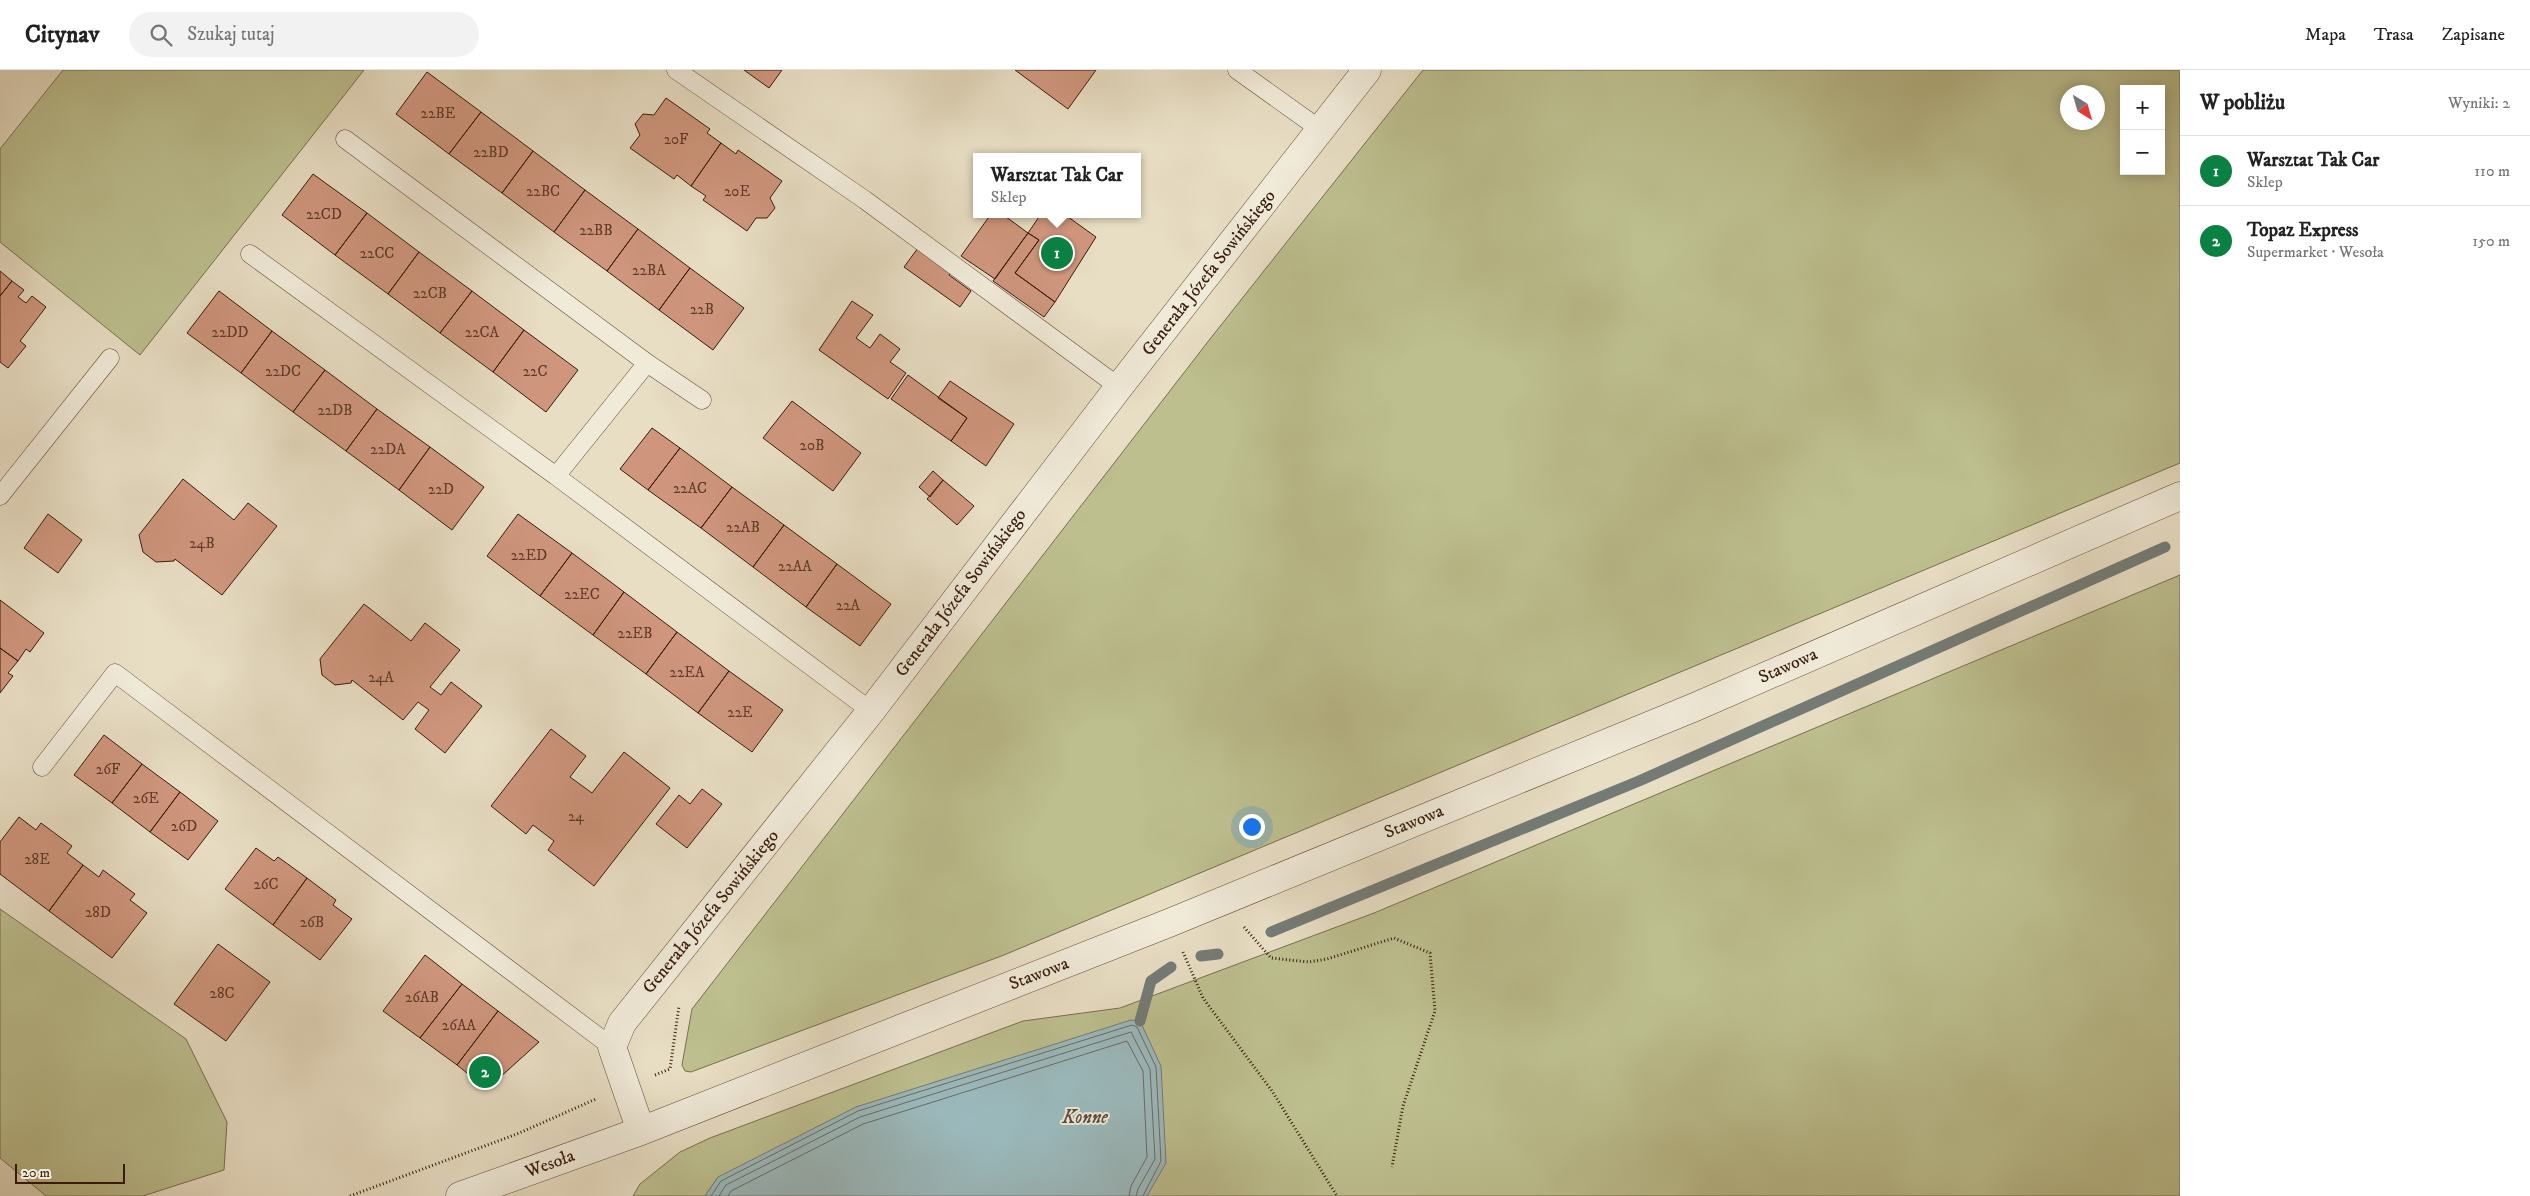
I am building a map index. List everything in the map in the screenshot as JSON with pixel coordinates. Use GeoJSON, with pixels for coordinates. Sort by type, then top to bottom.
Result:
{"type":"FeatureCollection","features":[{"type":"Feature","properties":{"kind":"street","name":"Generała Józefa Sowińskiego"},"geometry":{"type":"LineString","coordinates":[[612,1048],[622,1023],[871,711],[1119,387],[1367,70]]}},
{"type":"Feature","properties":{"kind":"street","name":"Stawowa"},"geometry":{"type":"LineString","coordinates":[[641,1131],[1169,923],[1694,707],[2180,496]]}},
{"type":"Feature","properties":{"kind":"street"},"geometry":{"type":"LineString","coordinates":[[612,1048],[641,1131]]}},
{"type":"Feature","properties":{"kind":"street","name":"Wesoła"},"geometry":{"type":"LineString","coordinates":[[460,1196],[641,1131]]}},
{"type":"Feature","properties":{"kind":"lane"},"geometry":{"type":"LineString","coordinates":[[676,70],[865,200],[1119,387]]}},
{"type":"Feature","properties":{"kind":"lane"},"geometry":{"type":"LineString","coordinates":[[1237,70],[1321,130]]}},
{"type":"Feature","properties":{"kind":"lane"},"geometry":{"type":"LineString","coordinates":[[345,139],[647,363],[702,400]]}},
{"type":"Feature","properties":{"kind":"lane"},"geometry":{"type":"LineString","coordinates":[[250,254],[556,476],[871,711]]}},
{"type":"Feature","properties":{"kind":"lane"},"geometry":{"type":"LineString","coordinates":[[0,496],[110,358]]}},
{"type":"Feature","properties":{"kind":"lane"},"geometry":{"type":"LineString","coordinates":[[556,476],[647,363]]}},
{"type":"Feature","properties":{"kind":"lane"},"geometry":{"type":"LineString","coordinates":[[42,767],[115,673],[612,1048]]}},
{"type":"Feature","properties":{"kind":"path"},"geometry":{"type":"LineString","coordinates":[[1169,923],[1203,998],[1272,1091],[1337,1196]]}},
{"type":"Feature","properties":{"kind":"path"},"geometry":{"type":"LineString","coordinates":[[1245,929],[1271,958],[1309,962],[1318,961],[1394,938],[1430,952],[1435,1011],[1403,1106],[1392,1167]]}},
{"type":"Feature","properties":{"kind":"path"},"geometry":{"type":"LineString","coordinates":[[350,1196],[517,1134],[602,1096]]}},
{"type":"Feature","properties":{"kind":"green space"},"geometry":{"type":"Polygon","coordinates":[[[63,70],[364,70],[140,355],[0,242],[0,149],[63,70]]]}},
{"type":"Feature","properties":{"kind":"green space"},"geometry":{"type":"Polygon","coordinates":[[[1423,70],[2180,70],[2180,463],[1004,955],[691,1072],[685,1071],[682,1065],[692,1009],[1210,339],[1423,70]]]}},
{"type":"Feature","properties":{"kind":"green space"},"geometry":{"type":"Polygon","coordinates":[[[2180,575],[2180,1196],[1120,1196],[718,1177],[705,1196],[633,1196],[640,1184],[680,1152],[710,1138],[1023,1021],[1120,1008],[1374,913],[2180,575]]]}},
{"type":"Feature","properties":{"kind":"green space"},"geometry":{"type":"Polygon","coordinates":[[[0,909],[186,1039],[227,1122],[224,1170],[143,1196],[46,1196],[0,1158],[0,909]]]}},
{"type":"Feature","properties":{"kind":"water","name":"Konne"},"geometry":{"type":"Polygon","coordinates":[[[1131,1020],[1140,1021],[1161,1066],[1166,1163],[1147,1196],[705,1196],[718,1177],[856,1107],[1131,1020]]]}},
{"type":"Feature","properties":{"kind":"building"},"geometry":{"type":"Polygon","coordinates":[[[744,70],[782,70],[769,88],[744,70]]]}},
{"type":"Feature","properties":{"kind":"building"},"geometry":{"type":"Polygon","coordinates":[[[1015,70],[1096,70],[1068,109],[1015,70]]]}},
{"type":"Feature","properties":{"kind":"building"},"geometry":{"type":"Polygon","coordinates":[[[427,72],[481,112],[449,154],[396,114],[427,72]]]}},
{"type":"Feature","properties":{"kind":"building"},"geometry":{"type":"Polygon","coordinates":[[[666,98],[710,129],[707,133],[721,143],[691,186],[677,175],[674,179],[630,148],[640,135],[635,124],[643,114],[654,115],[666,98]]]}},
{"type":"Feature","properties":{"kind":"building"},"geometry":{"type":"Polygon","coordinates":[[[481,112],[533,151],[502,193],[449,154],[481,112]]]}},
{"type":"Feature","properties":{"kind":"building"},"geometry":{"type":"Polygon","coordinates":[[[721,143],[736,154],[738,150],[782,181],[770,198],[775,208],[767,218],[756,218],[747,231],[703,200],[706,196],[691,186],[721,143]]]}},
{"type":"Feature","properties":{"kind":"building"},"geometry":{"type":"Polygon","coordinates":[[[533,151],[585,190],[554,232],[502,193],[533,151]]]}},
{"type":"Feature","properties":{"kind":"building"},"geometry":{"type":"Polygon","coordinates":[[[313,174],[367,213],[335,255],[282,215],[313,174]]]}},
{"type":"Feature","properties":{"kind":"building"},"geometry":{"type":"Polygon","coordinates":[[[585,190],[638,229],[607,271],[554,232],[585,190]]]}},
{"type":"Feature","properties":{"kind":"building"},"geometry":{"type":"Polygon","coordinates":[[[367,213],[419,252],[388,294],[335,255],[367,213]]]}},
{"type":"Feature","properties":{"kind":"building"},"geometry":{"type":"Polygon","coordinates":[[[988,218],[1007,218],[1028,233],[995,279],[961,256],[988,218]]]}},
{"type":"Feature","properties":{"kind":"building"},"geometry":{"type":"Polygon","coordinates":[[[1038,218],[1070,218],[1096,237],[1055,302],[1015,273],[1039,240],[1028,233],[1038,218]]]}},
{"type":"Feature","properties":{"kind":"building"},"geometry":{"type":"Polygon","coordinates":[[[638,229],[690,268],[659,310],[607,271],[638,229]]]}},
{"type":"Feature","properties":{"kind":"building"},"geometry":{"type":"Polygon","coordinates":[[[1028,233],[1039,240],[1015,273],[1055,302],[1044,317],[993,281],[1028,233]]]}},
{"type":"Feature","properties":{"kind":"building"},"geometry":{"type":"Polygon","coordinates":[[[918,248],[951,272],[949,275],[971,291],[960,307],[904,267],[918,248]]]}},
{"type":"Feature","properties":{"kind":"building"},"geometry":{"type":"Polygon","coordinates":[[[419,252],[472,291],[440,333],[388,294],[419,252]]]}},
{"type":"Feature","properties":{"kind":"building"},"geometry":{"type":"Polygon","coordinates":[[[690,268],[744,308],[713,350],[659,310],[690,268]]]}},
{"type":"Feature","properties":{"kind":"building"},"geometry":{"type":"Polygon","coordinates":[[[0,271],[12,281],[0,296],[0,271]]]}},
{"type":"Feature","properties":{"kind":"building"},"geometry":{"type":"Polygon","coordinates":[[[12,281],[24,290],[18,297],[26,303],[32,296],[46,307],[20,341],[26,346],[8,368],[0,362],[0,296],[12,281]]]}},
{"type":"Feature","properties":{"kind":"building"},"geometry":{"type":"Polygon","coordinates":[[[219,291],[272,331],[241,373],[187,333],[219,291]]]}},
{"type":"Feature","properties":{"kind":"building"},"geometry":{"type":"Polygon","coordinates":[[[472,291],[524,330],[493,372],[440,333],[472,291]]]}},
{"type":"Feature","properties":{"kind":"building"},"geometry":{"type":"Polygon","coordinates":[[[852,301],[873,315],[856,338],[870,348],[880,334],[900,349],[890,362],[906,373],[888,399],[819,350],[852,301]]]}},
{"type":"Feature","properties":{"kind":"building"},"geometry":{"type":"Polygon","coordinates":[[[524,330],[578,370],[546,412],[493,372],[524,330]]]}},
{"type":"Feature","properties":{"kind":"building"},"geometry":{"type":"Polygon","coordinates":[[[272,331],[325,370],[293,412],[241,373],[272,331]]]}},
{"type":"Feature","properties":{"kind":"building"},"geometry":{"type":"Polygon","coordinates":[[[325,370],[377,409],[346,451],[293,412],[325,370]]]}},
{"type":"Feature","properties":{"kind":"building"},"geometry":{"type":"Polygon","coordinates":[[[908,375],[967,418],[951,441],[891,399],[908,375]]]}},
{"type":"Feature","properties":{"kind":"building"},"geometry":{"type":"Polygon","coordinates":[[[950,381],[1014,424],[986,466],[951,441],[967,418],[938,398],[950,381]]]}},
{"type":"Feature","properties":{"kind":"building"},"geometry":{"type":"Polygon","coordinates":[[[792,401],[861,453],[833,491],[763,438],[792,401]]]}},
{"type":"Feature","properties":{"kind":"building"},"geometry":{"type":"Polygon","coordinates":[[[377,409],[430,447],[399,490],[346,451],[377,409]]]}},
{"type":"Feature","properties":{"kind":"building"},"geometry":{"type":"Polygon","coordinates":[[[652,428],[680,448],[648,490],[620,469],[652,428]]]}},
{"type":"Feature","properties":{"kind":"building"},"geometry":{"type":"Polygon","coordinates":[[[430,447],[484,487],[452,530],[399,490],[430,447]]]}},
{"type":"Feature","properties":{"kind":"building"},"geometry":{"type":"Polygon","coordinates":[[[680,448],[732,487],[701,528],[648,490],[680,448]]]}},
{"type":"Feature","properties":{"kind":"building"},"geometry":{"type":"Polygon","coordinates":[[[933,471],[943,480],[930,497],[919,487],[933,471]]]}},
{"type":"Feature","properties":{"kind":"building"},"geometry":{"type":"Polygon","coordinates":[[[183,479],[234,520],[248,503],[277,526],[222,595],[175,559],[174,561],[156,562],[143,552],[139,535],[183,479]]]}},
{"type":"Feature","properties":{"kind":"building"},"geometry":{"type":"Polygon","coordinates":[[[943,480],[974,506],[957,525],[927,499],[943,480]]]}},
{"type":"Feature","properties":{"kind":"building"},"geometry":{"type":"Polygon","coordinates":[[[732,487],[784,525],[753,567],[701,528],[732,487]]]}},
{"type":"Feature","properties":{"kind":"building"},"geometry":{"type":"Polygon","coordinates":[[[48,514],[82,540],[58,573],[24,548],[48,514]]]}},
{"type":"Feature","properties":{"kind":"building"},"geometry":{"type":"Polygon","coordinates":[[[518,514],[572,553],[540,596],[487,556],[518,514]]]}},
{"type":"Feature","properties":{"kind":"building"},"geometry":{"type":"Polygon","coordinates":[[[784,525],[837,564],[806,607],[753,567],[784,525]]]}},
{"type":"Feature","properties":{"kind":"building"},"geometry":{"type":"Polygon","coordinates":[[[572,553],[624,592],[593,635],[540,596],[572,553]]]}},
{"type":"Feature","properties":{"kind":"building"},"geometry":{"type":"Polygon","coordinates":[[[837,564],[891,604],[860,646],[806,607],[837,564]]]}},
{"type":"Feature","properties":{"kind":"building"},"geometry":{"type":"Polygon","coordinates":[[[624,592],[677,632],[646,674],[593,635],[624,592]]]}},
{"type":"Feature","properties":{"kind":"building"},"geometry":{"type":"Polygon","coordinates":[[[0,600],[44,633],[30,652],[26,649],[18,661],[0,648],[0,600]]]}},
{"type":"Feature","properties":{"kind":"building"},"geometry":{"type":"Polygon","coordinates":[[[364,604],[411,641],[425,623],[460,650],[430,687],[441,695],[451,682],[482,706],[445,753],[415,729],[429,710],[418,702],[403,720],[352,680],[351,683],[335,685],[322,675],[320,659],[364,604]]]}},
{"type":"Feature","properties":{"kind":"building"},"geometry":{"type":"Polygon","coordinates":[[[677,632],[729,671],[698,713],[646,674],[677,632]]]}},
{"type":"Feature","properties":{"kind":"building"},"geometry":{"type":"Polygon","coordinates":[[[0,648],[18,661],[8,673],[13,676],[0,693],[0,648]]]}},
{"type":"Feature","properties":{"kind":"building"},"geometry":{"type":"Polygon","coordinates":[[[729,671],[783,710],[752,752],[698,713],[729,671]]]}},
{"type":"Feature","properties":{"kind":"building"},"geometry":{"type":"Polygon","coordinates":[[[551,729],[586,756],[570,777],[592,793],[624,752],[670,788],[594,886],[548,850],[554,841],[533,825],[526,834],[491,806],[551,729]]]}},
{"type":"Feature","properties":{"kind":"building"},"geometry":{"type":"Polygon","coordinates":[[[104,735],[142,764],[112,803],[74,775],[104,735]]]}},
{"type":"Feature","properties":{"kind":"building"},"geometry":{"type":"Polygon","coordinates":[[[142,764],[180,792],[150,832],[112,803],[142,764]]]}},
{"type":"Feature","properties":{"kind":"building"},"geometry":{"type":"Polygon","coordinates":[[[702,789],[722,804],[687,848],[656,824],[679,795],[690,804],[702,789]]]}},
{"type":"Feature","properties":{"kind":"building"},"geometry":{"type":"Polygon","coordinates":[[[180,792],[218,821],[188,860],[150,832],[180,792]]]}},
{"type":"Feature","properties":{"kind":"building"},"geometry":{"type":"Polygon","coordinates":[[[19,817],[36,830],[41,823],[72,846],[67,853],[83,865],[49,911],[0,874],[0,842],[19,817]]]}},
{"type":"Feature","properties":{"kind":"building"},"geometry":{"type":"Polygon","coordinates":[[[256,848],[274,861],[278,857],[307,878],[273,925],[225,889],[256,848]]]}},
{"type":"Feature","properties":{"kind":"building"},"geometry":{"type":"Polygon","coordinates":[[[83,865],[99,877],[103,870],[135,894],[130,900],[147,913],[112,958],[49,911],[83,865]]]}},
{"type":"Feature","properties":{"kind":"building"},"geometry":{"type":"Polygon","coordinates":[[[307,878],[336,900],[333,905],[352,919],[320,960],[273,925],[307,878]]]}},
{"type":"Feature","properties":{"kind":"building"},"geometry":{"type":"Polygon","coordinates":[[[218,944],[270,982],[226,1041],[174,1004],[218,944]]]}},
{"type":"Feature","properties":{"kind":"building"},"geometry":{"type":"Polygon","coordinates":[[[425,955],[462,984],[420,1038],[383,1011],[425,955]]]}},
{"type":"Feature","properties":{"kind":"building"},"geometry":{"type":"Polygon","coordinates":[[[462,984],[498,1011],[457,1065],[420,1038],[462,984]]]}},
{"type":"Feature","properties":{"kind":"building"},"geometry":{"type":"Polygon","coordinates":[[[498,1011],[539,1042],[487,1089],[457,1065],[498,1011]]]}},
{"type":"Feature","properties":{"kind":"waterway"},"geometry":{"type":"LineString","coordinates":[[1271,932],[1639,781],[2165,547]]}},
{"type":"Feature","properties":{"kind":"waterway"},"geometry":{"type":"LineString","coordinates":[[1201,956],[1218,954]]}},
{"type":"Feature","properties":{"kind":"waterway"},"geometry":{"type":"LineString","coordinates":[[1140,1021],[1151,981],[1171,967]]}},
{"type":"Feature","properties":{"kind":"place","name":"Warsztat Tak Car"},"geometry":{"type":"Point","coordinates":[1057,253]}},
{"type":"Feature","properties":{"kind":"place","name":"Topaz Express"},"geometry":{"type":"Point","coordinates":[485,1072]}}]}
